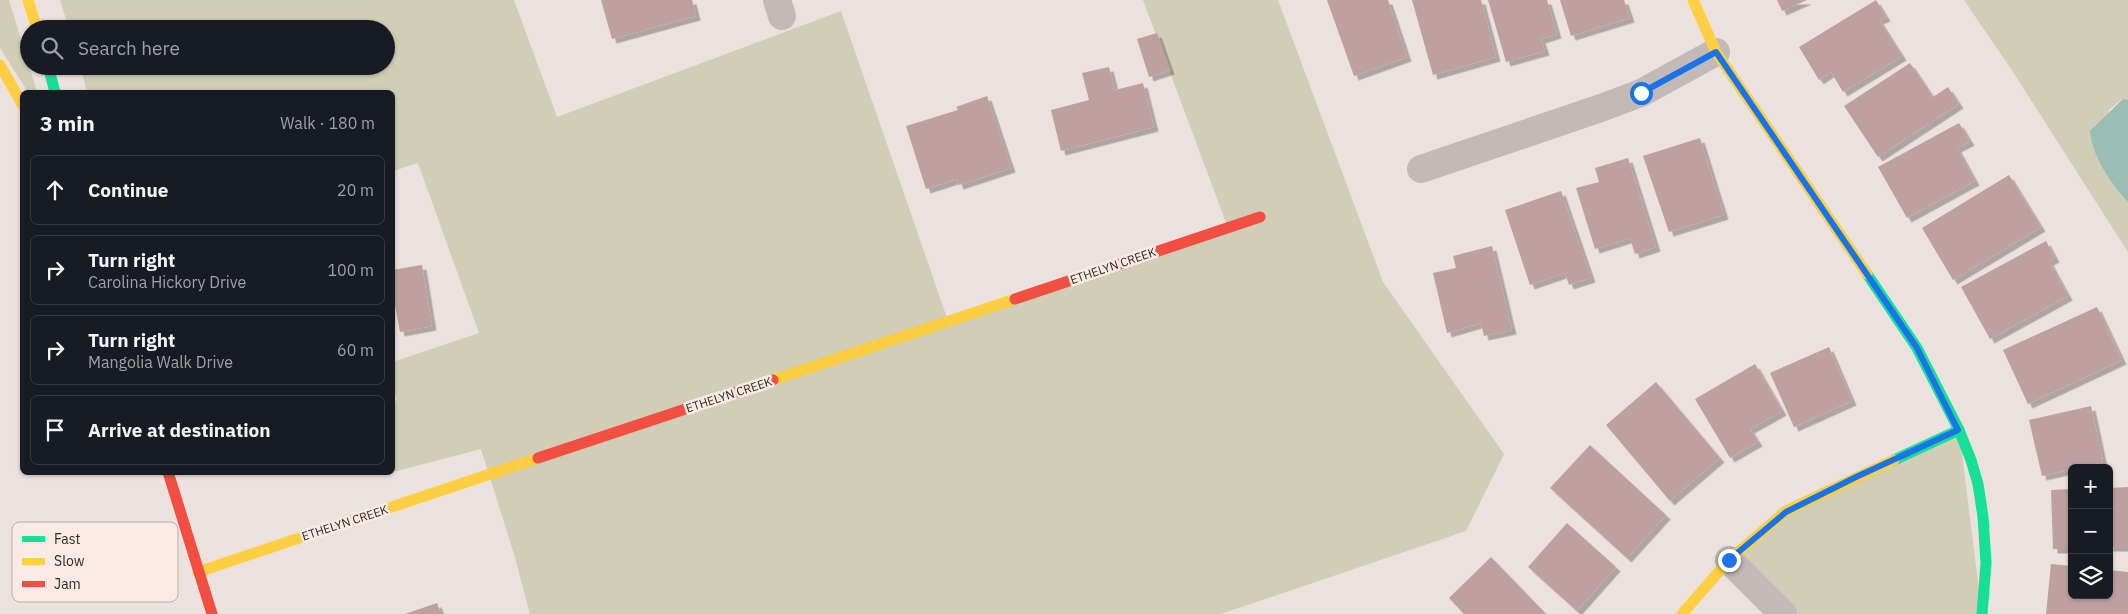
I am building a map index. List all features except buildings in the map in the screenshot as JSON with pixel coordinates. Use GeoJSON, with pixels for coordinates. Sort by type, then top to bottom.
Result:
{"type":"FeatureCollection","features":[{"type":"Feature","properties":{"kind":"street"},"geometry":{"type":"LineString","coordinates":[[28,0],[34,20]]}},
{"type":"Feature","properties":{"kind":"street"},"geometry":{"type":"LineString","coordinates":[[1694,0],[1716,52],[1917,348],[1958,430],[1971,460],[1978,484],[1983,517],[1986,563],[1982,614]]}},
{"type":"Feature","properties":{"kind":"street"},"geometry":{"type":"LineString","coordinates":[[1420,169],[1641,93],[1716,52]]}},
{"type":"Feature","properties":{"kind":"street"},"geometry":{"type":"LineString","coordinates":[[0,65],[20,100]]}},
{"type":"Feature","properties":{"kind":"street"},"geometry":{"type":"LineString","coordinates":[[51,75],[55,90]]}},
{"type":"Feature","properties":{"kind":"street","name":"ETHELYN CREEK"},"geometry":{"type":"LineString","coordinates":[[198,572],[1260,217]]}},
{"type":"Feature","properties":{"kind":"street"},"geometry":{"type":"LineString","coordinates":[[1682,614],[1729,560],[1786,512],[1958,430]]}},
{"type":"Feature","properties":{"kind":"street"},"geometry":{"type":"LineString","coordinates":[[169,475],[212,614]]}},
{"type":"Feature","properties":{"kind":"street"},"geometry":{"type":"LineString","coordinates":[[1729,560],[1783,614]]}},
{"type":"Feature","properties":{"kind":"shaded area"},"geometry":{"type":"Polygon","coordinates":[[[0,0],[9,0],[20,36],[20,75],[32,75],[36,90],[27,90],[0,48],[0,0]]]}},
{"type":"Feature","properties":{"kind":"shaded area"},"geometry":{"type":"Polygon","coordinates":[[[60,0],[514,0],[557,117],[841,11],[948,321],[1228,228],[1143,0],[1278,0],[1383,282],[1504,454],[1466,531],[1221,614],[530,614],[514,554],[481,449],[395,471],[395,402],[397,399],[395,392],[395,361],[479,333],[418,163],[395,170],[395,90],[86,90],[82,75],[395,75],[395,20],[66,20],[60,0]]]}},
{"type":"Feature","properties":{"kind":"shaded area"},"geometry":{"type":"Polygon","coordinates":[[[1964,0],[2128,0],[2128,100],[2122,99],[2109,110],[2103,168],[2128,202],[2128,252],[2015,75],[1964,0]]]}},
{"type":"Feature","properties":{"kind":"shaded area"},"geometry":{"type":"Polygon","coordinates":[[[1959,430],[1982,614],[1783,614],[1729,560],[1786,511],[1959,430]]]}},
{"type":"Feature","properties":{"kind":"water"},"geometry":{"type":"Polygon","coordinates":[[[2123,99],[2128,100],[2128,202],[2115,187],[2098,160],[2090,131],[2123,99]]]}},
{"type":"Feature","properties":{"kind":"traffic: fast"},"geometry":{"type":"LineString","coordinates":[[50,75],[54,90]]}},
{"type":"Feature","properties":{"kind":"traffic: fast"},"geometry":{"type":"LineString","coordinates":[[1867,274],[1917,348],[1959,430],[1971,460],[1978,484],[1983,517],[1986,563],[1982,614]]}},
{"type":"Feature","properties":{"kind":"traffic: fast"},"geometry":{"type":"LineString","coordinates":[[1894,460],[1959,430]]}},
{"type":"Feature","properties":{"kind":"traffic: slow"},"geometry":{"type":"LineString","coordinates":[[28,0],[34,20]]}},
{"type":"Feature","properties":{"kind":"traffic: slow"},"geometry":{"type":"LineString","coordinates":[[1693,0],[1716,52],[1867,274]]}},
{"type":"Feature","properties":{"kind":"traffic: slow"},"geometry":{"type":"LineString","coordinates":[[0,65],[20,100]]}},
{"type":"Feature","properties":{"kind":"traffic: slow"},"geometry":{"type":"LineString","coordinates":[[773,380],[1015,299]]}},
{"type":"Feature","properties":{"kind":"traffic: slow"},"geometry":{"type":"LineString","coordinates":[[198,572],[538,458]]}},
{"type":"Feature","properties":{"kind":"traffic: slow"},"geometry":{"type":"LineString","coordinates":[[1682,614],[1729,560],[1786,511],[1894,460]]}},
{"type":"Feature","properties":{"kind":"traffic: jam"},"geometry":{"type":"LineString","coordinates":[[1015,299],[1260,217]]}},
{"type":"Feature","properties":{"kind":"traffic: jam"},"geometry":{"type":"LineString","coordinates":[[538,458],[773,380]]}},
{"type":"Feature","properties":{"kind":"traffic: jam"},"geometry":{"type":"LineString","coordinates":[[169,475],[212,614]]}},
{"type":"Feature","properties":{"kind":"route"},"geometry":{"type":"LineString","coordinates":[[1641,93],[1716,52],[1790,164],[1917,348],[1958,430],[1786,512],[1729,560]]}}]}
